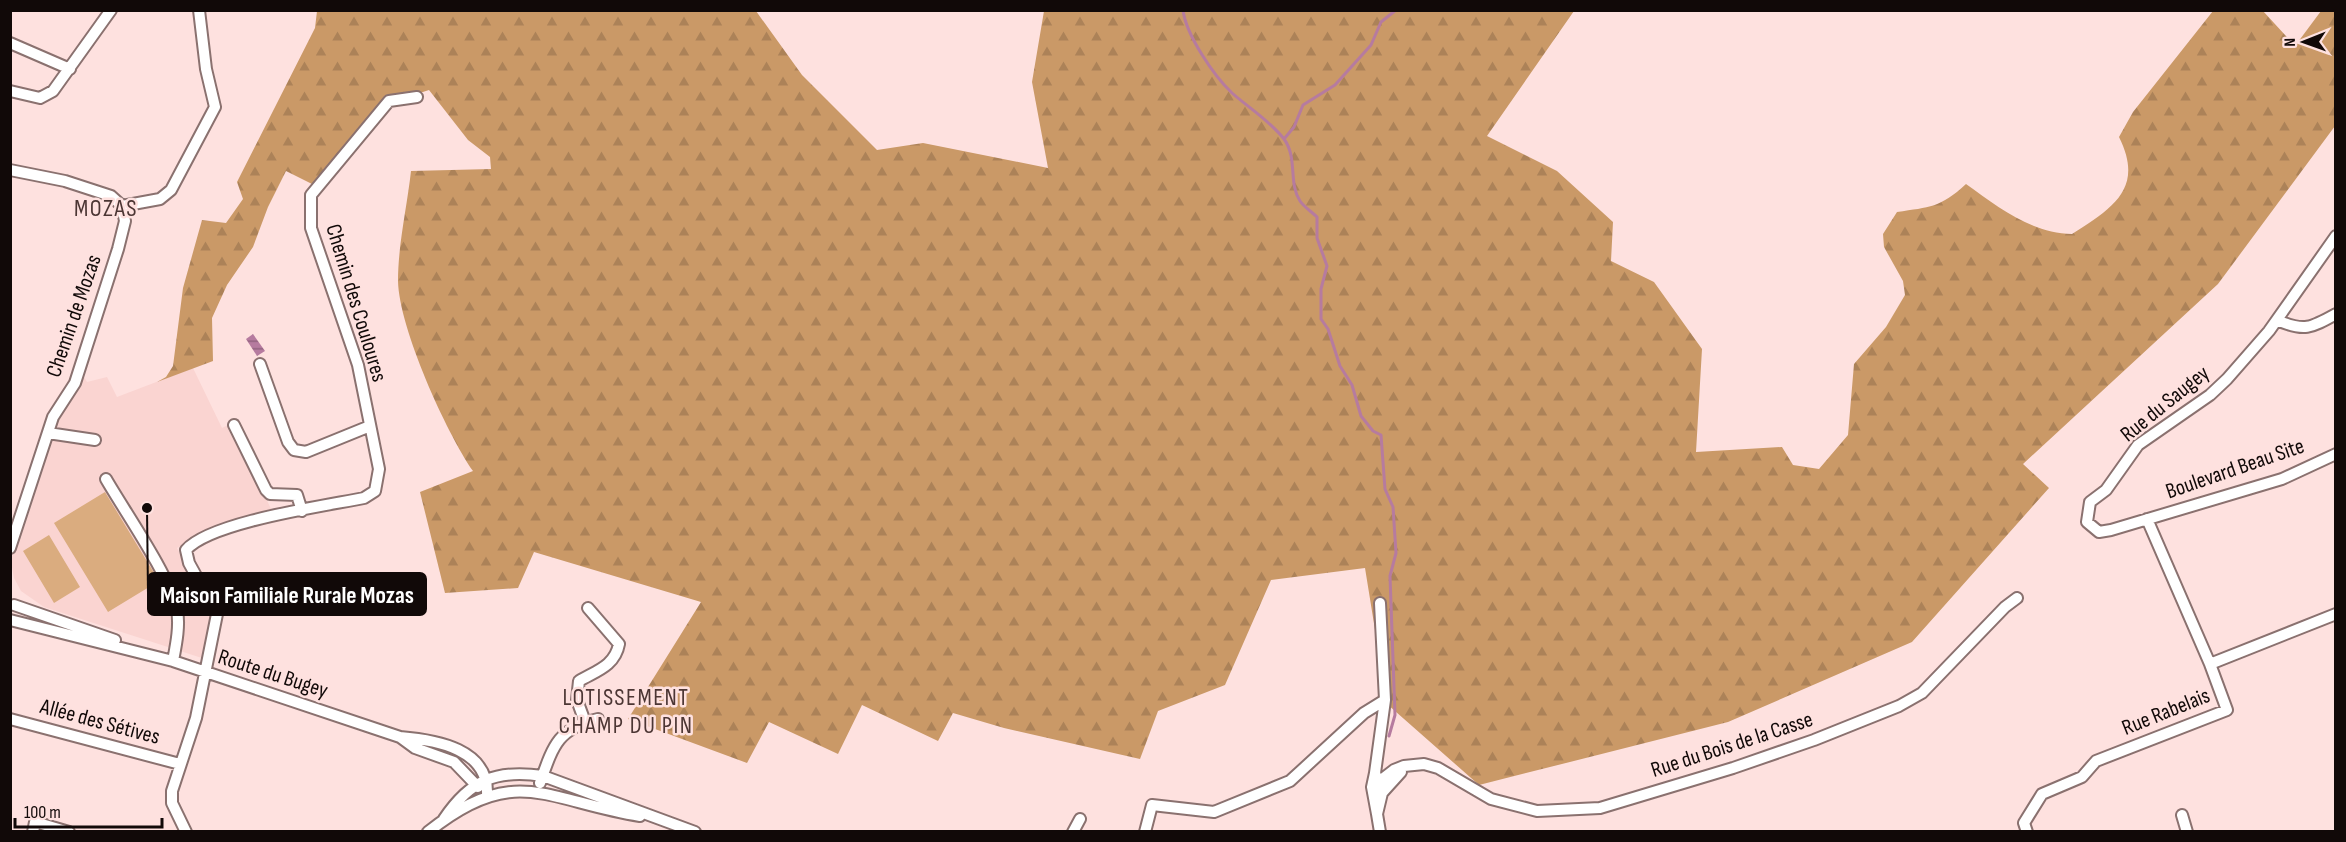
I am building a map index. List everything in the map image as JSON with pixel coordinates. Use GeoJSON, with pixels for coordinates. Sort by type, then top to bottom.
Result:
{"type":"FeatureCollection","features":[{"type":"Feature","properties":{"kind":"street"},"geometry":{"type":"LineString","coordinates":[[10,91],[40,98],[53,91],[111,10]]}},
{"type":"Feature","properties":{"kind":"street"},"geometry":{"type":"LineString","coordinates":[[10,170],[65,181],[111,196],[122,206],[160,199],[171,190],[215,107],[206,69],[199,10]]}},
{"type":"Feature","properties":{"kind":"street"},"geometry":{"type":"LineString","coordinates":[[10,44],[70,69]]}},
{"type":"Feature","properties":{"kind":"street","name":"Chemin des Couloures"},"geometry":{"type":"LineString","coordinates":[[206,672],[217,614],[189,562],[186,550],[192,543],[218,530],[363,498],[375,491],[379,469],[358,365],[311,228],[311,195],[389,101],[417,97]]}},
{"type":"Feature","properties":{"kind":"street","name":"Chemin de Mozas"},"geometry":{"type":"LineString","coordinates":[[10,548],[53,417],[75,383],[98,313],[125,221],[122,206]]}},
{"type":"Feature","properties":{"kind":"street","name":"Rue du Saugey"},"geometry":{"type":"LineString","coordinates":[[2147,519],[2099,532],[2087,522],[2090,502],[2106,490],[2138,445],[2210,395],[2227,379],[2277,320],[2336,236]]}},
{"type":"Feature","properties":{"kind":"street"},"geometry":{"type":"LineString","coordinates":[[2277,320],[2293,327],[2312,328],[2336,315]]}},
{"type":"Feature","properties":{"kind":"street"},"geometry":{"type":"LineString","coordinates":[[260,364],[288,442],[294,450],[306,452],[370,426]]}},
{"type":"Feature","properties":{"kind":"street"},"geometry":{"type":"LineString","coordinates":[[234,425],[266,490],[270,494],[297,495],[302,511]]}},
{"type":"Feature","properties":{"kind":"street"},"geometry":{"type":"LineString","coordinates":[[48,433],[95,440]]}},
{"type":"Feature","properties":{"kind":"street","name":"Boulevard Beau Site"},"geometry":{"type":"LineString","coordinates":[[2147,519],[2282,479],[2336,454]]}},
{"type":"Feature","properties":{"kind":"street"},"geometry":{"type":"LineString","coordinates":[[106,479],[171,591],[177,612],[177,641],[173,661]]}},
{"type":"Feature","properties":{"kind":"street","name":"Rue Rabelais"},"geometry":{"type":"LineString","coordinates":[[2027,831],[2024,824],[2042,794],[2082,777],[2096,761],[2227,710],[2210,664],[2147,519]]}},
{"type":"Feature","properties":{"kind":"street","name":"Rue du Bois de la Casse"},"geometry":{"type":"LineString","coordinates":[[1424,764],[1438,768],[1491,799],[1537,811],[1600,808],[1733,768],[1814,740],[1899,706],[1922,693],[2005,607],[2017,598]]}},
{"type":"Feature","properties":{"kind":"street"},"geometry":{"type":"LineString","coordinates":[[10,619],[12,602]]}},
{"type":"Feature","properties":{"kind":"street","name":"Route du Bugey"},"geometry":{"type":"LineString","coordinates":[[12,602],[133,649]]}},
{"type":"Feature","properties":{"kind":"street"},"geometry":{"type":"LineString","coordinates":[[1380,603],[1385,700],[1375,780],[1380,831]]}},
{"type":"Feature","properties":{"kind":"street"},"geometry":{"type":"LineString","coordinates":[[585,722],[577,700],[579,681],[609,665],[617,655],[619,644],[588,608]]}},
{"type":"Feature","properties":{"kind":"street"},"geometry":{"type":"LineString","coordinates":[[2210,664],[2336,614]]}},
{"type":"Feature","properties":{"kind":"street","name":"Route du Bugey"},"geometry":{"type":"LineString","coordinates":[[10,619],[133,649],[399,737],[418,738],[470,755],[488,779]]}},
{"type":"Feature","properties":{"kind":"street"},"geometry":{"type":"LineString","coordinates":[[186,831],[172,803],[172,791],[196,718],[206,672]]}},
{"type":"Feature","properties":{"kind":"street"},"geometry":{"type":"LineString","coordinates":[[1145,831],[1152,805],[1214,812],[1290,781],[1364,713],[1385,700]]}},
{"type":"Feature","properties":{"kind":"street","name":"Allée des Sétives"},"geometry":{"type":"LineString","coordinates":[[10,718],[180,764]]}},
{"type":"Feature","properties":{"kind":"street"},"geometry":{"type":"LineString","coordinates":[[537,792],[556,742],[572,727],[598,719]]}},
{"type":"Feature","properties":{"kind":"street","name":"Route du Bugey"},"geometry":{"type":"LineString","coordinates":[[399,737],[415,748],[454,762],[487,795]]}},
{"type":"Feature","properties":{"kind":"street"},"geometry":{"type":"LineString","coordinates":[[1375,780],[1404,766],[1424,764]]}},
{"type":"Feature","properties":{"kind":"street"},"geometry":{"type":"LineString","coordinates":[[1377,814],[1382,793],[1400,772],[1424,764]]}},
{"type":"Feature","properties":{"kind":"street"},"geometry":{"type":"LineString","coordinates":[[444,819],[455,802],[475,784],[507,774],[543,776],[620,803],[655,819]]}},
{"type":"Feature","properties":{"kind":"street"},"geometry":{"type":"LineString","coordinates":[[487,795],[488,779]]}},
{"type":"Feature","properties":{"kind":"street"},"geometry":{"type":"LineString","coordinates":[[1375,780],[1382,793]]}},
{"type":"Feature","properties":{"kind":"street"},"geometry":{"type":"LineString","coordinates":[[428,831],[444,819],[487,795],[509,790],[537,792],[618,813],[655,819],[695,831]]}},
{"type":"Feature","properties":{"kind":"street"},"geometry":{"type":"LineString","coordinates":[[2182,815],[2187,831]]}},
{"type":"Feature","properties":{"kind":"street"},"geometry":{"type":"LineString","coordinates":[[1073,831],[1080,819]]}},
{"type":"Feature","properties":{"kind":"street"},"geometry":{"type":"LineString","coordinates":[[33,831],[35,822],[69,831]]}},
{"type":"Feature","properties":{"kind":"shaded area"},"geometry":{"type":"Polygon","coordinates":[[[253,334],[265,351],[257,356],[246,339],[253,334]]]}},
{"type":"Feature","properties":{"kind":"shaded area"},"geometry":{"type":"Polygon","coordinates":[[[193,368],[222,428],[230,424],[274,515],[217,527],[177,548],[199,589],[195,591],[197,595],[201,593],[214,615],[205,659],[44,607],[21,591],[14,578],[11,562],[14,544],[58,418],[83,375],[87,382],[107,377],[117,397],[193,368]]]}},
{"type":"Feature","properties":{"kind":"shaded area"},"geometry":{"type":"Polygon","coordinates":[[[105,492],[159,581],[108,612],[54,523],[105,492]]]}},
{"type":"Feature","properties":{"kind":"shaded area"},"geometry":{"type":"Polygon","coordinates":[[[49,535],[80,587],[54,603],[23,551],[49,535]]]}},
{"type":"Feature","properties":{"kind":"green space"},"geometry":{"type":"Polygon","coordinates":[[[317,11],[756,11],[802,75],[877,150],[923,143],[1048,168],[1032,82],[1044,11],[1574,11],[1487,136],[1557,171],[1613,222],[1611,261],[1654,282],[1702,349],[1696,452],[1782,447],[1793,465],[1819,469],[1848,435],[1854,364],[1886,327],[1905,295],[1903,281],[1884,247],[1883,234],[1897,212],[1934,205],[1949,198],[1966,184],[2003,210],[2029,224],[2057,233],[2072,234],[2100,215],[2120,195],[2126,184],[2128,170],[2126,155],[2119,137],[2133,112],[2213,11],[2263,11],[2295,46],[2321,11],[2335,11],[2335,126],[2218,284],[2023,464],[2049,488],[1912,642],[1728,722],[1479,785],[1387,704],[1365,568],[1271,580],[1225,685],[1158,711],[1140,759],[1004,728],[953,713],[938,741],[862,705],[838,754],[769,722],[747,763],[628,719],[701,602],[534,552],[518,588],[445,593],[420,492],[473,471],[438,406],[406,325],[398,281],[399,254],[411,171],[491,169],[490,157],[468,140],[429,90],[389,103],[320,188],[286,171],[268,207],[253,247],[227,285],[212,318],[213,361],[157,382],[166,377],[173,366],[183,288],[202,220],[226,223],[243,199],[237,182],[315,28],[317,11]]]}},
{"type":"Feature","properties":{"kind":"waterway"},"geometry":{"type":"LineString","coordinates":[[1183,10],[1195,43],[1217,76],[1232,93],[1272,126],[1288,146],[1296,194],[1317,217],[1317,238],[1327,266],[1321,289],[1321,319],[1328,329],[1340,366],[1352,385],[1361,416],[1373,431],[1381,435],[1385,489],[1393,507],[1396,553],[1390,576],[1395,715],[1389,736]]}},
{"type":"Feature","properties":{"kind":"waterway"},"geometry":{"type":"LineString","coordinates":[[1284,139],[1294,127],[1303,105],[1335,85],[1371,45],[1381,22],[1396,10]]}},
{"type":"Feature","properties":{"kind":"place","name":"Maison Familiale Rurale Mozas"},"geometry":{"type":"Point","coordinates":[147,508]}},
{"type":"Feature","properties":{"kind":"district","name":"MOZAS"},"geometry":{"type":"Point","coordinates":[106,208]}},
{"type":"Feature","properties":{"kind":"district","name":"LOTISSEMENT CHAMP DU PIN"},"geometry":{"type":"Point","coordinates":[626,711]}}]}
